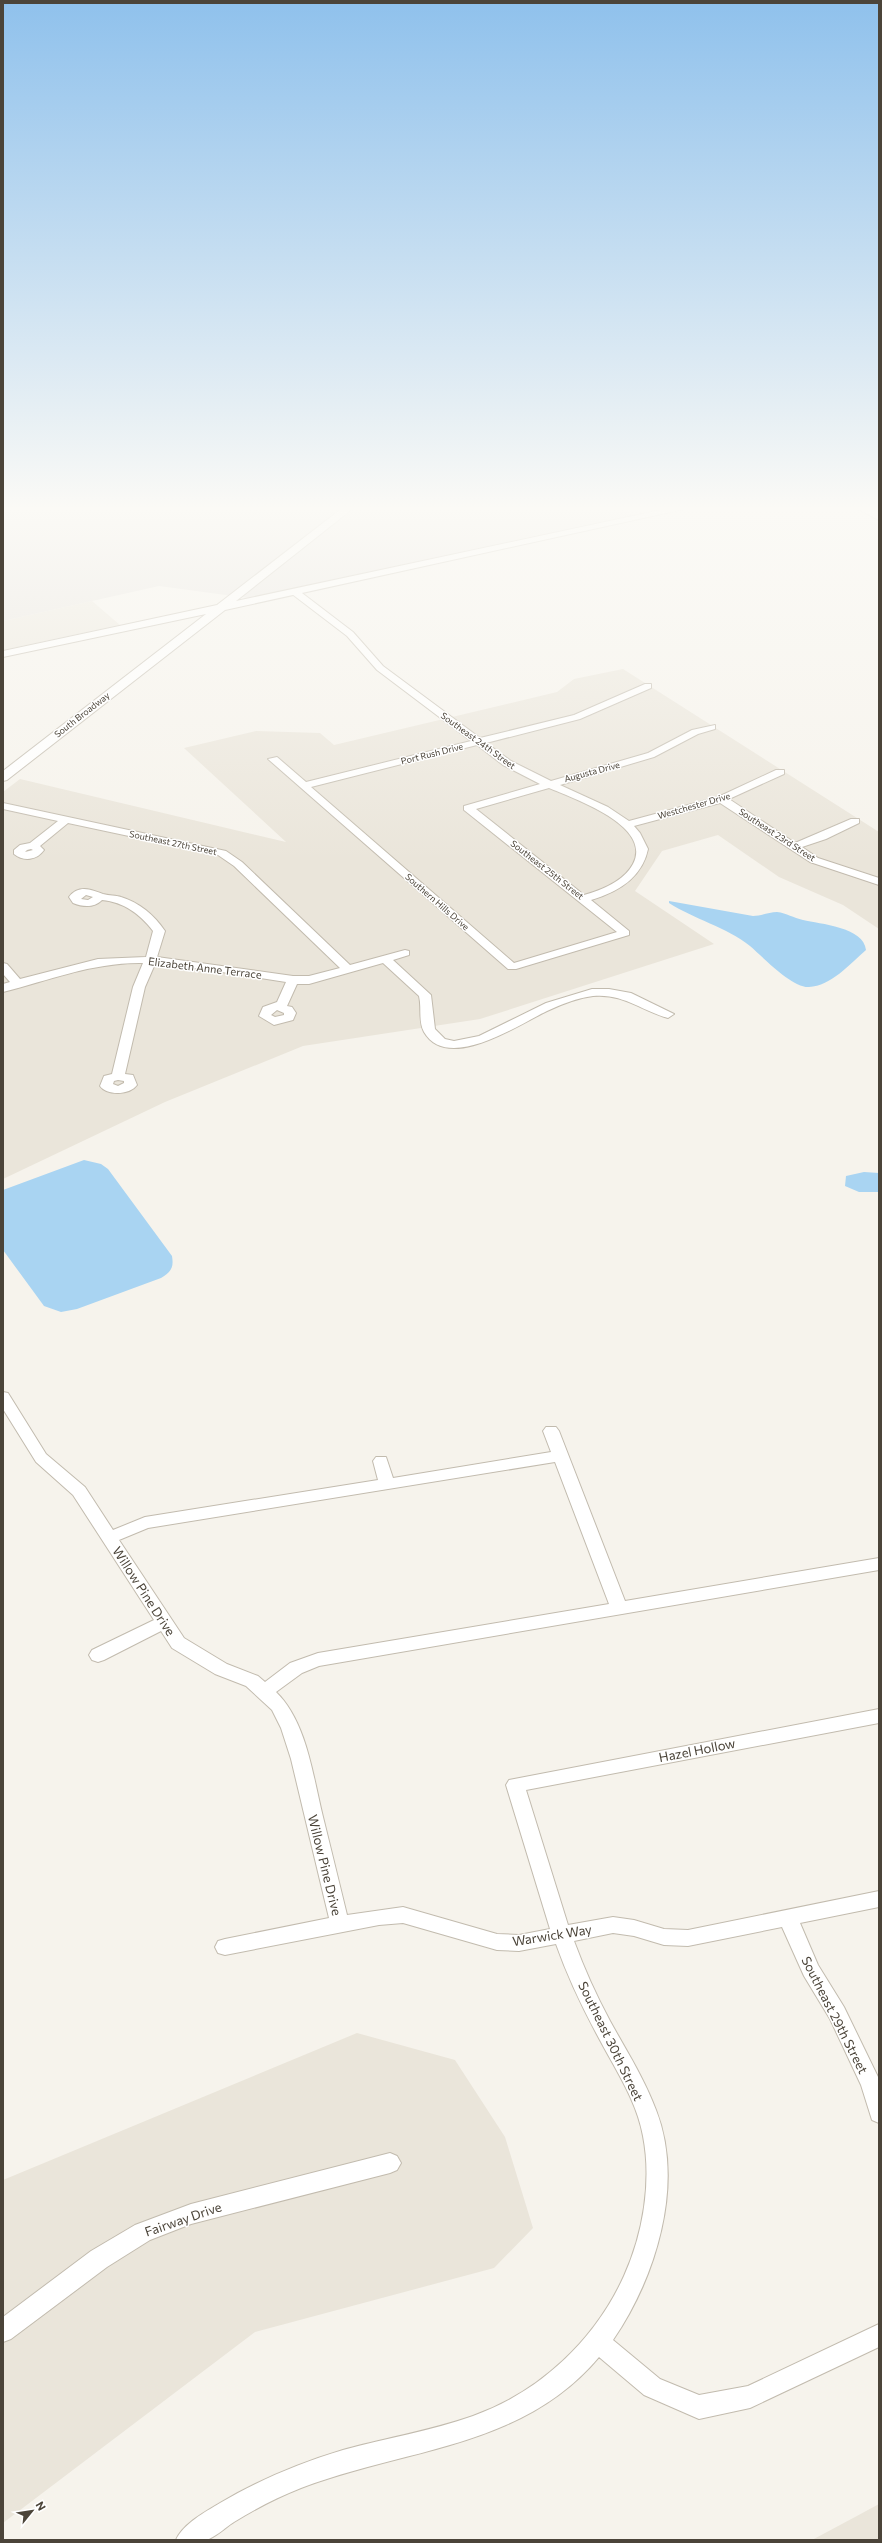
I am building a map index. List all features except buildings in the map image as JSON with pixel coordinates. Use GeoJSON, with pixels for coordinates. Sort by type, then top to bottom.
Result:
{"type":"FeatureCollection","features":[{"type":"Feature","properties":{"kind":"street"},"geometry":{"type":"LineString","coordinates":[[3,654],[141,625]]}},
{"type":"Feature","properties":{"kind":"street","name":"South Broadway"},"geometry":{"type":"LineString","coordinates":[[3,777],[199,625]]}},
{"type":"Feature","properties":{"kind":"street","name":"Southeast 24th Street"},"geometry":{"type":"LineString","coordinates":[[337,625],[359,642],[380,668],[515,769],[614,814],[628,824],[638,835],[643,850],[639,865],[628,877],[610,889],[584,899]]}},
{"type":"Feature","properties":{"kind":"street","name":"Port Rush Drive"},"geometry":{"type":"LineString","coordinates":[[304,786],[588,714],[631,692],[648,686]]}},
{"type":"Feature","properties":{"kind":"street","name":"Augusta Drive"},"geometry":{"type":"LineString","coordinates":[[468,808],[651,755],[695,732],[712,727]]}},
{"type":"Feature","properties":{"kind":"street","name":"Southern Hills Drive"},"geometry":{"type":"LineString","coordinates":[[272,759],[512,967],[625,933]]}},
{"type":"Feature","properties":{"kind":"street","name":"Westchester Drive"},"geometry":{"type":"LineString","coordinates":[[628,824],[722,799],[780,772]]}},
{"type":"Feature","properties":{"kind":"street","name":"Southeast 23rd Street"},"geometry":{"type":"LineString","coordinates":[[722,799],[793,847],[823,864],[879,882]]}},
{"type":"Feature","properties":{"kind":"street","name":"Southeast 27th Street"},"geometry":{"type":"LineString","coordinates":[[3,806],[226,855],[238,864],[348,969]]}},
{"type":"Feature","properties":{"kind":"street","name":"Southeast 25th Street"},"geometry":{"type":"LineString","coordinates":[[468,808],[625,933]]}},
{"type":"Feature","properties":{"kind":"street"},"geometry":{"type":"LineString","coordinates":[[33,846],[67,820]]}},
{"type":"Feature","properties":{"kind":"street"},"geometry":{"type":"LineString","coordinates":[[793,847],[822,838],[855,821]]}},
{"type":"Feature","properties":{"kind":"street"},"geometry":{"type":"LineString","coordinates":[[99,897],[126,900],[136,907],[157,928],[158,939],[138,987],[118,1076]]}},
{"type":"Feature","properties":{"kind":"street","name":"Elizabeth Anne Terrace"},"geometry":{"type":"LineString","coordinates":[[3,988],[92,964],[150,960],[293,980],[316,979],[405,953]]}},
{"type":"Feature","properties":{"kind":"street"},"geometry":{"type":"LineString","coordinates":[[385,958],[425,995],[428,1029],[435,1038],[446,1042],[477,1041],[506,1030],[536,1012],[554,1004],[598,992],[626,995],[668,1014]]}},
{"type":"Feature","properties":{"kind":"street"},"geometry":{"type":"LineString","coordinates":[[3,966],[17,984]]}},
{"type":"Feature","properties":{"kind":"street"},"geometry":{"type":"LineString","coordinates":[[278,1007],[293,980]]}},
{"type":"Feature","properties":{"kind":"street","name":"Willow Pine Drive"},"geometry":{"type":"LineString","coordinates":[[3,1397],[41,1458],[79,1490],[164,1624],[178,1643],[222,1669],[252,1681],[278,1705],[290,1728],[300,1759],[340,1924]]}},
{"type":"Feature","properties":{"kind":"street"},"geometry":{"type":"LineString","coordinates":[[551,1430],[619,1608]]}},
{"type":"Feature","properties":{"kind":"street"},"geometry":{"type":"LineString","coordinates":[[109,1538],[145,1523],[561,1456]]}},
{"type":"Feature","properties":{"kind":"street"},"geometry":{"type":"LineString","coordinates":[[381,1461],[387,1484]]}},
{"type":"Feature","properties":{"kind":"street"},"geometry":{"type":"LineString","coordinates":[[264,1692],[296,1668],[318,1660],[879,1564]]}},
{"type":"Feature","properties":{"kind":"street"},"geometry":{"type":"LineString","coordinates":[[98,1655],[121,1642],[164,1624]]}},
{"type":"Feature","properties":{"kind":"street","name":"Hazel Hollow"},"geometry":{"type":"LineString","coordinates":[[515,1785],[879,1716]]}},
{"type":"Feature","properties":{"kind":"street","name":"Southeast 30th Street"},"geometry":{"type":"LineString","coordinates":[[188,2540],[220,2514],[252,2496],[300,2476],[344,2461],[435,2440],[493,2420],[536,2397],[598,2342],[633,2285],[651,2228],[656,2174],[654,2135],[638,2090],[605,2030],[561,1934],[515,1785]]}},
{"type":"Feature","properties":{"kind":"street","name":"Warwick Way"},"geometry":{"type":"LineString","coordinates":[[225,1947],[340,1924],[379,1917],[403,1915],[497,1942],[519,1943],[613,1925],[634,1928],[664,1936],[688,1938],[879,1899]]}},
{"type":"Feature","properties":{"kind":"street","name":"Southeast 29th Street"},"geometry":{"type":"LineString","coordinates":[[788,1918],[811,1970],[837,2013],[871,2084],[879,2113]]}},
{"type":"Feature","properties":{"kind":"street","name":"Fairway Drive"},"geometry":{"type":"LineString","coordinates":[[3,2331],[99,2259],[143,2232],[166,2222],[268,2193],[390,2163]]}},
{"type":"Feature","properties":{"kind":"street"},"geometry":{"type":"LineString","coordinates":[[598,2342],[652,2387],[700,2407],[750,2397],[879,2334]]}},
{"type":"Feature","properties":{"kind":"shaded area"},"geometry":{"type":"Polygon","coordinates":[[[3,625],[120,625],[3,650],[3,625]]]}},
{"type":"Feature","properties":{"kind":"shaded area"},"geometry":{"type":"Polygon","coordinates":[[[623,669],[879,832],[879,929],[843,905],[779,877],[718,835],[662,851],[635,891],[714,944],[480,1019],[303,1046],[165,1102],[3,1179],[3,792],[20,779],[286,842],[184,748],[256,731],[320,733],[334,745],[557,692],[574,679],[623,669]]]}},
{"type":"Feature","properties":{"kind":"shaded area"},"geometry":{"type":"Polygon","coordinates":[[[357,2033],[455,2060],[505,2137],[533,2228],[494,2268],[255,2332],[3,2523],[3,2180],[357,2033]]]}},
{"type":"Feature","properties":{"kind":"shaded area"},"geometry":{"type":"Polygon","coordinates":[[[879,2504],[879,2540],[812,2540],[855,2517],[879,2504]]]}},
{"type":"Feature","properties":{"kind":"water"},"geometry":{"type":"Polygon","coordinates":[[[669,901],[753,916],[774,912],[787,914],[799,919],[830,925],[850,931],[858,936],[863,942],[866,950],[847,968],[825,983],[817,986],[802,986],[794,983],[786,977],[741,939],[679,909],[669,903],[669,901]]]}},
{"type":"Feature","properties":{"kind":"water"},"geometry":{"type":"Polygon","coordinates":[[[84,1160],[101,1164],[108,1169],[172,1256],[173,1264],[169,1272],[161,1278],[77,1309],[61,1312],[44,1306],[3,1250],[3,1190],[84,1160]]]}},
{"type":"Feature","properties":{"kind":"water"},"geometry":{"type":"Polygon","coordinates":[[[864,1172],[879,1173],[879,1192],[859,1192],[845,1186],[846,1176],[864,1172]]]}}]}
